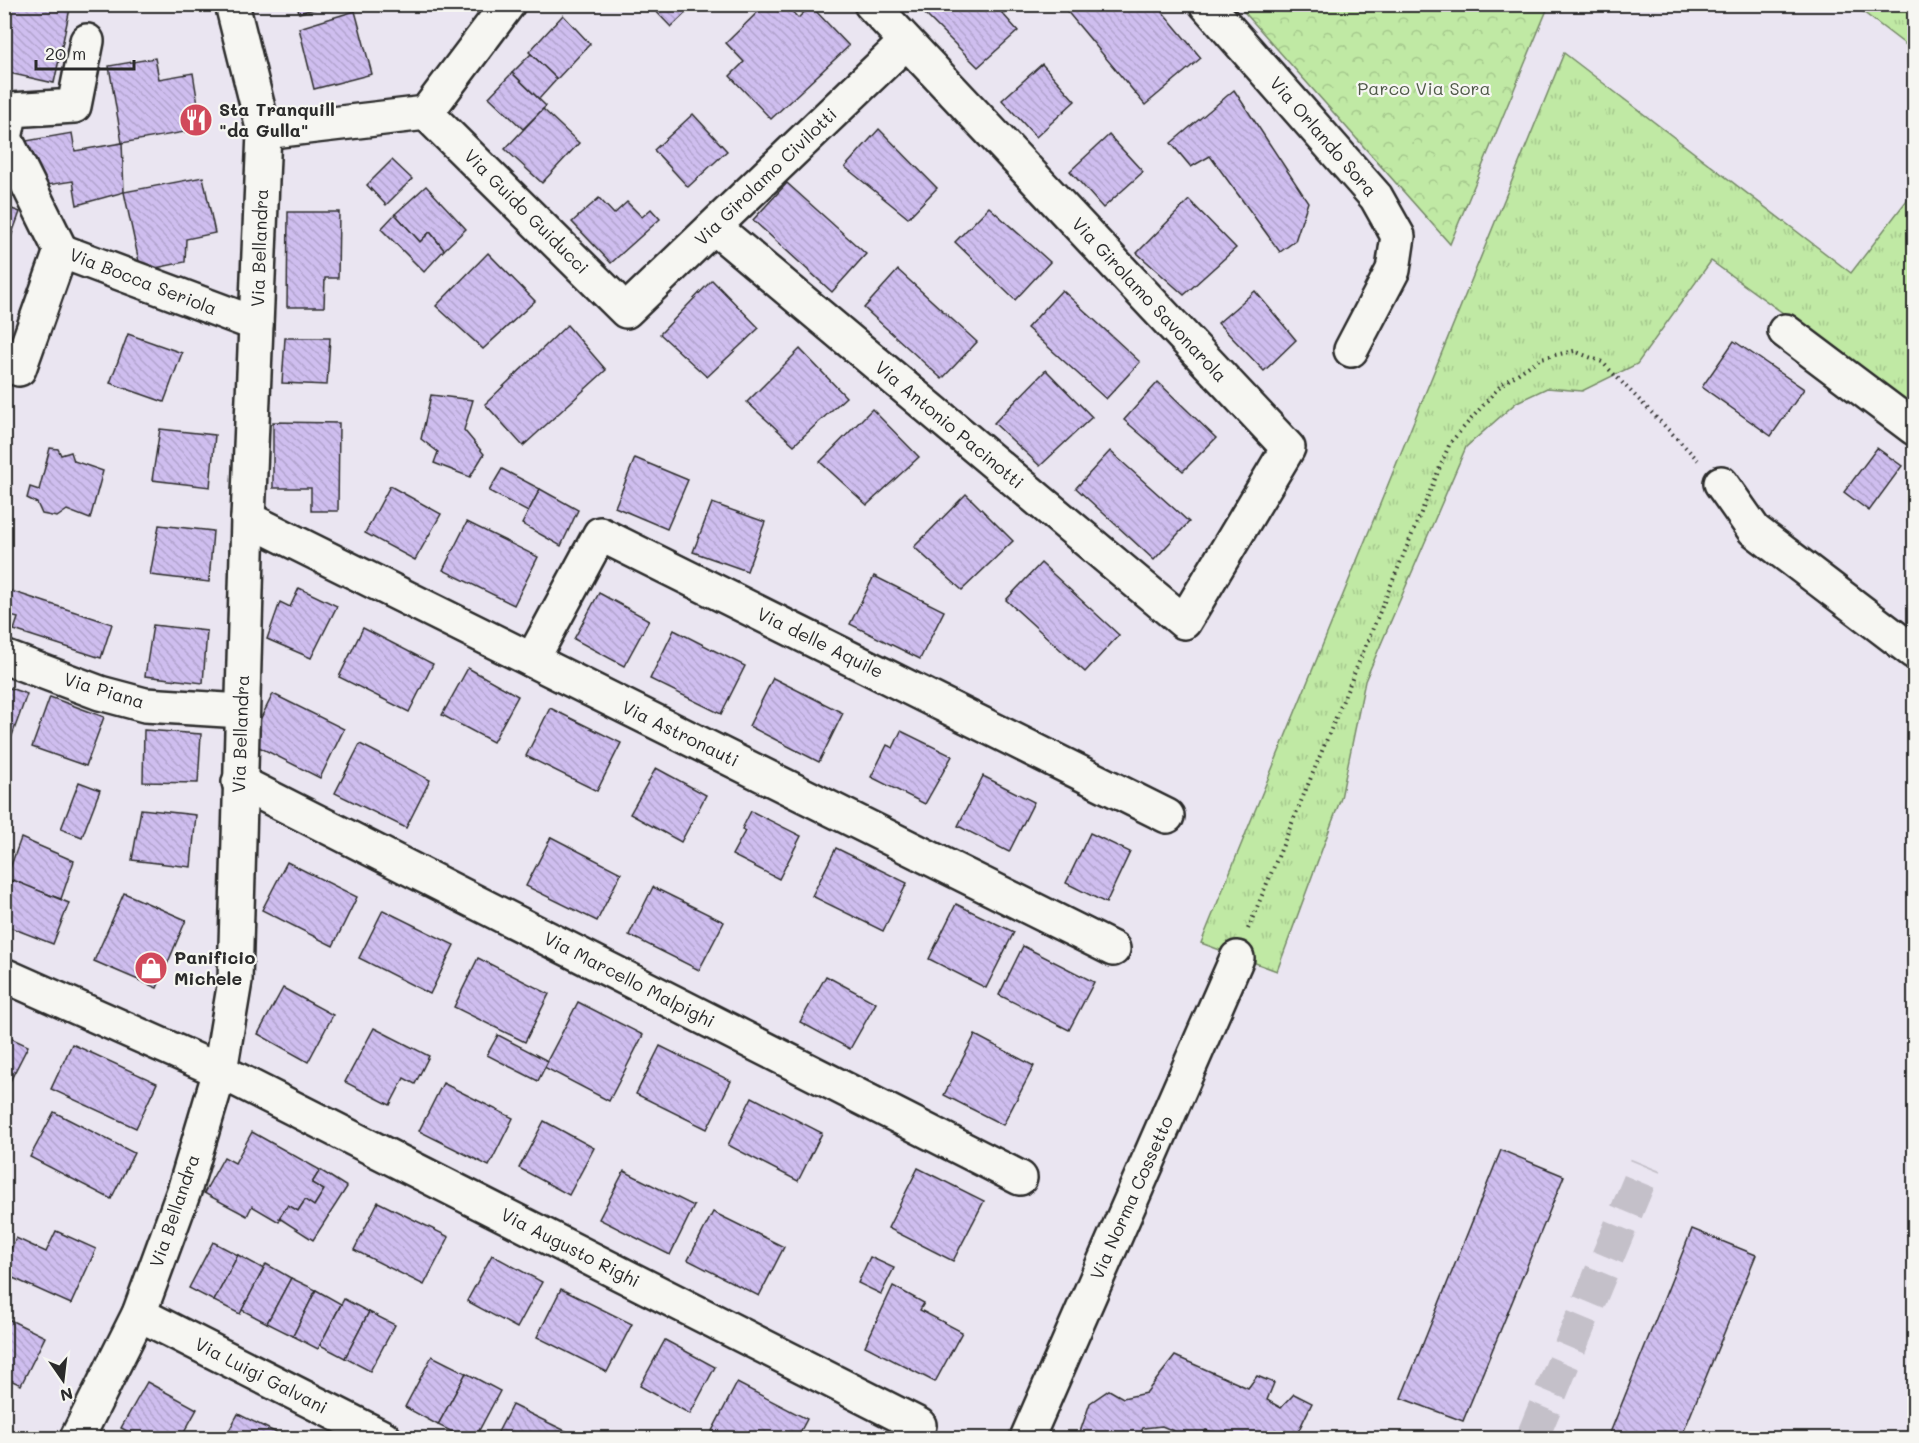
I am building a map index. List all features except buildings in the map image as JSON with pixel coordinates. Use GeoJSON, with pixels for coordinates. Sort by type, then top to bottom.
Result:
{"type":"FeatureCollection","features":[{"type":"Feature","properties":{"kind":"street","name":"Via Bellandra"},"geometry":{"type":"LineString","coordinates":[[77,1438],[139,1314],[184,1191],[220,1071],[235,981],[239,782],[264,132],[231,4]]}},
{"type":"Feature","properties":{"kind":"street"},"geometry":{"type":"LineString","coordinates":[[264,132],[426,113],[508,4]]}},
{"type":"Feature","properties":{"kind":"street","name":"Via Girolamo Savonarola"},"geometry":{"type":"LineString","coordinates":[[871,4],[1288,448],[1184,622]]}},
{"type":"Feature","properties":{"kind":"street","name":"Via Orlando Sora"},"geometry":{"type":"LineString","coordinates":[[1206,4],[1376,197],[1398,236],[1393,270],[1351,350]]}},
{"type":"Feature","properties":{"kind":"street"},"geometry":{"type":"LineString","coordinates":[[61,251],[5,138],[11,110],[74,106],[87,41]]}},
{"type":"Feature","properties":{"kind":"street","name":"Via Girolamo Civilotti"},"geometry":{"type":"LineString","coordinates":[[626,311],[906,42]]}},
{"type":"Feature","properties":{"kind":"street","name":"Via Guido Guiducci"},"geometry":{"type":"LineString","coordinates":[[426,113],[626,311]]}},
{"type":"Feature","properties":{"kind":"street","name":"Via Antonio Pacinotti"},"geometry":{"type":"LineString","coordinates":[[714,227],[1184,622]]}},
{"type":"Feature","properties":{"kind":"street","name":"Via Bocca Seriola"},"geometry":{"type":"LineString","coordinates":[[4,364],[19,369],[61,251],[256,324]]}},
{"type":"Feature","properties":{"kind":"street"},"geometry":{"type":"LineString","coordinates":[[1785,331],[1914,428]]}},
{"type":"Feature","properties":{"kind":"street"},"geometry":{"type":"LineString","coordinates":[[1721,483],[1754,530],[1914,652]]}},
{"type":"Feature","properties":{"kind":"street","name":"Via Astronauti"},"geometry":{"type":"LineString","coordinates":[[248,519],[1113,949]]}},
{"type":"Feature","properties":{"kind":"street","name":"Via delle Aquile"},"geometry":{"type":"LineString","coordinates":[[532,660],[600,534],[1167,816]]}},
{"type":"Feature","properties":{"kind":"street","name":"Via Piana"},"geometry":{"type":"LineString","coordinates":[[4,657],[100,693],[145,705],[242,711]]}},
{"type":"Feature","properties":{"kind":"street","name":"Via Marcello Malpighi"},"geometry":{"type":"LineString","coordinates":[[239,782],[1020,1178]]}},
{"type":"Feature","properties":{"kind":"street","name":"Via Norma Cossetto"},"geometry":{"type":"LineString","coordinates":[[1027,1438],[1236,958]]}},
{"type":"Feature","properties":{"kind":"street","name":"Via Augusto Righi"},"geometry":{"type":"LineString","coordinates":[[4,975],[220,1071],[919,1425]]}},
{"type":"Feature","properties":{"kind":"street","name":"Via Luigi Galvani"},"geometry":{"type":"LineString","coordinates":[[139,1314],[384,1438]]}},
{"type":"Feature","properties":{"kind":"path"},"geometry":{"type":"LineString","coordinates":[[1236,958],[1450,443],[1501,385],[1541,358],[1574,351],[1602,362],[1721,483]]}},
{"type":"Feature","properties":{"kind":"green space","name":"Parco Via Sora"},"geometry":{"type":"Polygon","coordinates":[[[1238,5],[1549,5],[1450,244],[1238,5]]]}},
{"type":"Feature","properties":{"kind":"green space"},"geometry":{"type":"Polygon","coordinates":[[[1854,5],[1914,5],[1914,51],[1854,5]]]}},
{"type":"Feature","properties":{"kind":"green space"},"geometry":{"type":"Polygon","coordinates":[[[1564,53],[1851,273],[1914,191],[1914,408],[1711,261],[1637,364],[1582,391],[1547,388],[1517,402],[1466,447],[1365,681],[1341,798],[1277,971],[1201,943],[1564,53]]]}},
{"type":"Feature","properties":{"kind":"tunnel"},"geometry":{"type":"LineString","coordinates":[[1532,1438],[1646,1165]]}},
{"type":"Feature","properties":{"kind":"place","name":"Sta Tranquill \"da Gulla\""},"geometry":{"type":"Point","coordinates":[196,120]}},
{"type":"Feature","properties":{"kind":"place","name":"Panificio Michele"},"geometry":{"type":"Point","coordinates":[151,968]}}]}
